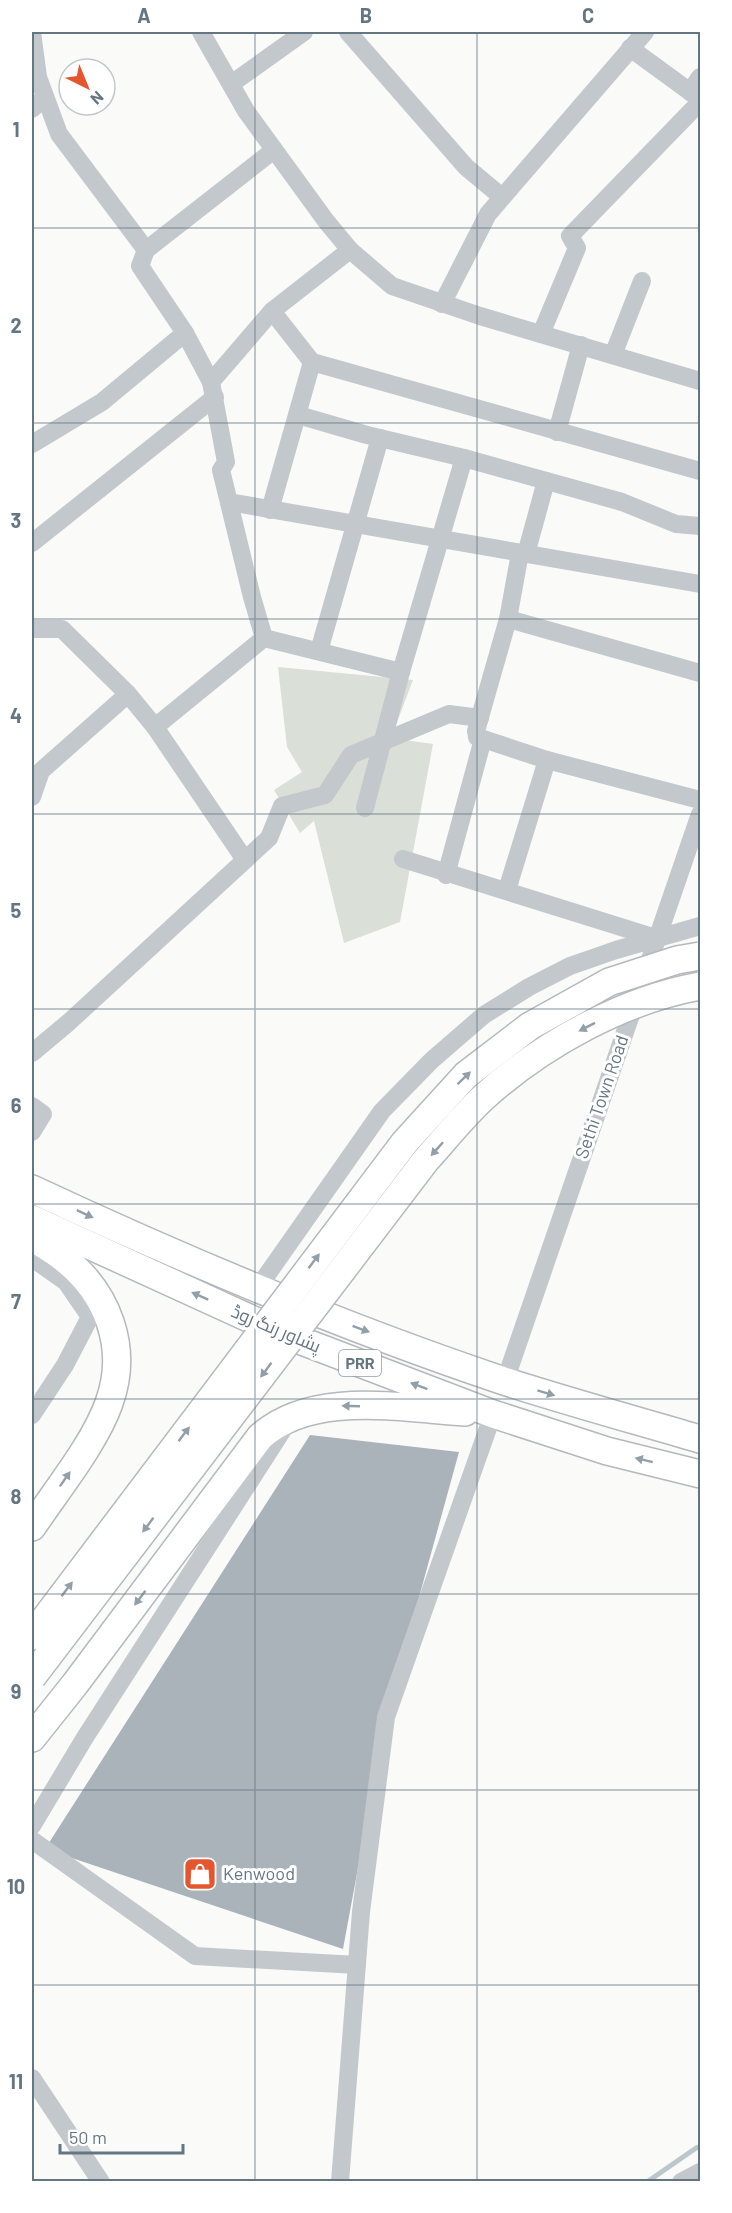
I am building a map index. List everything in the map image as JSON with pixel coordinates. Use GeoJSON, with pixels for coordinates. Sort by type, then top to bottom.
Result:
{"type":"FeatureCollection","features":[{"type":"Feature","properties":{"kind":"highway"},"geometry":{"type":"LineString","coordinates":[[32,1636],[405,1142],[466,1075],[530,1026],[609,982],[677,960],[700,956]]}},
{"type":"Feature","properties":{"kind":"highway"},"geometry":{"type":"LineString","coordinates":[[32,1677],[426,1161],[484,1096],[552,1045],[620,1011],[681,990],[700,986]]}},
{"type":"Feature","properties":{"kind":"highway","name":"پشاور رنگ روڈ"},"geometry":{"type":"LineString","coordinates":[[32,1189],[129,1234],[304,1308],[505,1381],[700,1439]]}},
{"type":"Feature","properties":{"kind":"highway","name":"پشاور رنگ روڈ"},"geometry":{"type":"LineString","coordinates":[[32,1219],[286,1335],[493,1414],[607,1451],[700,1474]]}},
{"type":"Feature","properties":{"kind":"highway"},"geometry":{"type":"LineString","coordinates":[[32,1237],[63,1258],[95,1291],[115,1333],[118,1370],[109,1404],[86,1448],[32,1527]]}},
{"type":"Feature","properties":{"kind":"highway"},"geometry":{"type":"LineString","coordinates":[[32,1738],[260,1437],[272,1426],[292,1415],[341,1406],[493,1414]]}},
{"type":"Feature","properties":{"kind":"street"},"geometry":{"type":"LineString","coordinates":[[32,32],[38,77],[38,103],[146,250]]}},
{"type":"Feature","properties":{"kind":"street"},"geometry":{"type":"LineString","coordinates":[[201,32],[246,111],[326,221],[350,250],[392,286],[442,304],[700,381]]}},
{"type":"Feature","properties":{"kind":"street"},"geometry":{"type":"LineString","coordinates":[[231,84],[304,32]]}},
{"type":"Feature","properties":{"kind":"street"},"geometry":{"type":"LineString","coordinates":[[348,32],[466,166],[502,197]]}},
{"type":"Feature","properties":{"kind":"street"},"geometry":{"type":"LineString","coordinates":[[442,304],[488,214],[645,32]]}},
{"type":"Feature","properties":{"kind":"street"},"geometry":{"type":"LineString","coordinates":[[541,334],[577,248],[570,236],[698,93],[630,48]]}},
{"type":"Feature","properties":{"kind":"street"},"geometry":{"type":"LineString","coordinates":[[264,638],[221,470],[226,462],[213,390],[185,333],[140,266],[146,250],[274,150]]}},
{"type":"Feature","properties":{"kind":"street"},"geometry":{"type":"LineString","coordinates":[[32,543],[213,390],[272,311],[350,250]]}},
{"type":"Feature","properties":{"kind":"street"},"geometry":{"type":"LineString","coordinates":[[613,355],[642,281]]}},
{"type":"Feature","properties":{"kind":"street"},"geometry":{"type":"LineString","coordinates":[[272,311],[312,362],[700,471]]}},
{"type":"Feature","properties":{"kind":"street"},"geometry":{"type":"LineString","coordinates":[[32,444],[102,402],[185,333]]}},
{"type":"Feature","properties":{"kind":"street"},"geometry":{"type":"LineString","coordinates":[[557,432],[580,345]]}},
{"type":"Feature","properties":{"kind":"street"},"geometry":{"type":"LineString","coordinates":[[270,510],[312,362]]}},
{"type":"Feature","properties":{"kind":"street"},"geometry":{"type":"LineString","coordinates":[[298,416],[464,458],[622,502],[676,524],[700,526]]}},
{"type":"Feature","properties":{"kind":"street"},"geometry":{"type":"LineString","coordinates":[[319,651],[380,438]]}},
{"type":"Feature","properties":{"kind":"street"},"geometry":{"type":"LineString","coordinates":[[365,808],[401,672],[464,458]]}},
{"type":"Feature","properties":{"kind":"street"},"geometry":{"type":"LineString","coordinates":[[546,481],[523,553],[477,737],[547,760],[700,800]]}},
{"type":"Feature","properties":{"kind":"street"},"geometry":{"type":"LineString","coordinates":[[229,502],[356,526],[700,584]]}},
{"type":"Feature","properties":{"kind":"street"},"geometry":{"type":"LineString","coordinates":[[508,619],[700,673]]}},
{"type":"Feature","properties":{"kind":"street"},"geometry":{"type":"LineString","coordinates":[[32,629],[62,629],[128,694],[155,727],[245,860]]}},
{"type":"Feature","properties":{"kind":"street"},"geometry":{"type":"LineString","coordinates":[[264,638],[401,672]]}},
{"type":"Feature","properties":{"kind":"street"},"geometry":{"type":"LineString","coordinates":[[155,727],[264,638]]}},
{"type":"Feature","properties":{"kind":"street"},"geometry":{"type":"LineString","coordinates":[[32,797],[41,771],[128,694]]}},
{"type":"Feature","properties":{"kind":"street"},"geometry":{"type":"LineString","coordinates":[[32,1053],[270,838],[282,806],[325,795],[351,755],[382,744],[449,714],[480,718]]}},
{"type":"Feature","properties":{"kind":"street"},"geometry":{"type":"LineString","coordinates":[[446,873],[483,739]]}},
{"type":"Feature","properties":{"kind":"street"},"geometry":{"type":"LineString","coordinates":[[507,890],[547,760]]}},
{"type":"Feature","properties":{"kind":"street","name":"Sethi Town Road"},"geometry":{"type":"LineString","coordinates":[[505,1381],[700,814]]}},
{"type":"Feature","properties":{"kind":"street"},"geometry":{"type":"LineString","coordinates":[[404,859],[656,938]]}},
{"type":"Feature","properties":{"kind":"street"},"geometry":{"type":"LineString","coordinates":[[257,1288],[382,1111],[432,1060],[484,1015],[529,987],[570,966],[700,926]]}},
{"type":"Feature","properties":{"kind":"street"},"geometry":{"type":"LineString","coordinates":[[32,1106],[43,1114],[32,1132]]}},
{"type":"Feature","properties":{"kind":"street"},"geometry":{"type":"LineString","coordinates":[[32,1258],[66,1282],[90,1317],[64,1365],[32,1415]]}},
{"type":"Feature","properties":{"kind":"street"},"geometry":{"type":"LineString","coordinates":[[340,2181],[362,1912],[386,1718],[493,1414]]}},
{"type":"Feature","properties":{"kind":"street"},"geometry":{"type":"LineString","coordinates":[[32,1826],[84,1739],[292,1415]]}},
{"type":"Feature","properties":{"kind":"street"},"geometry":{"type":"LineString","coordinates":[[32,1840],[195,1956],[357,1965]]}},
{"type":"Feature","properties":{"kind":"street"},"geometry":{"type":"LineString","coordinates":[[32,2078],[101,2181]]}},
{"type":"Feature","properties":{"kind":"street"},"geometry":{"type":"LineString","coordinates":[[681,2181],[700,2172]]}},
{"type":"Feature","properties":{"kind":"shaded area"},"geometry":{"type":"Polygon","coordinates":[[[278,667],[413,680],[391,738],[433,744],[400,922],[344,943],[314,821],[300,833],[274,790],[302,772],[287,747],[278,667]]]}},
{"type":"Feature","properties":{"kind":"building"},"geometry":{"type":"Polygon","coordinates":[[[310,1435],[459,1452],[386,1717],[343,1949],[45,1849],[310,1435]]]}},
{"type":"Feature","properties":{"kind":"waterway"},"geometry":{"type":"LineString","coordinates":[[647,2182],[700,2147]]}},
{"type":"Feature","properties":{"kind":"place","name":"Kenwood"},"geometry":{"type":"Point","coordinates":[200,1874]}}]}
